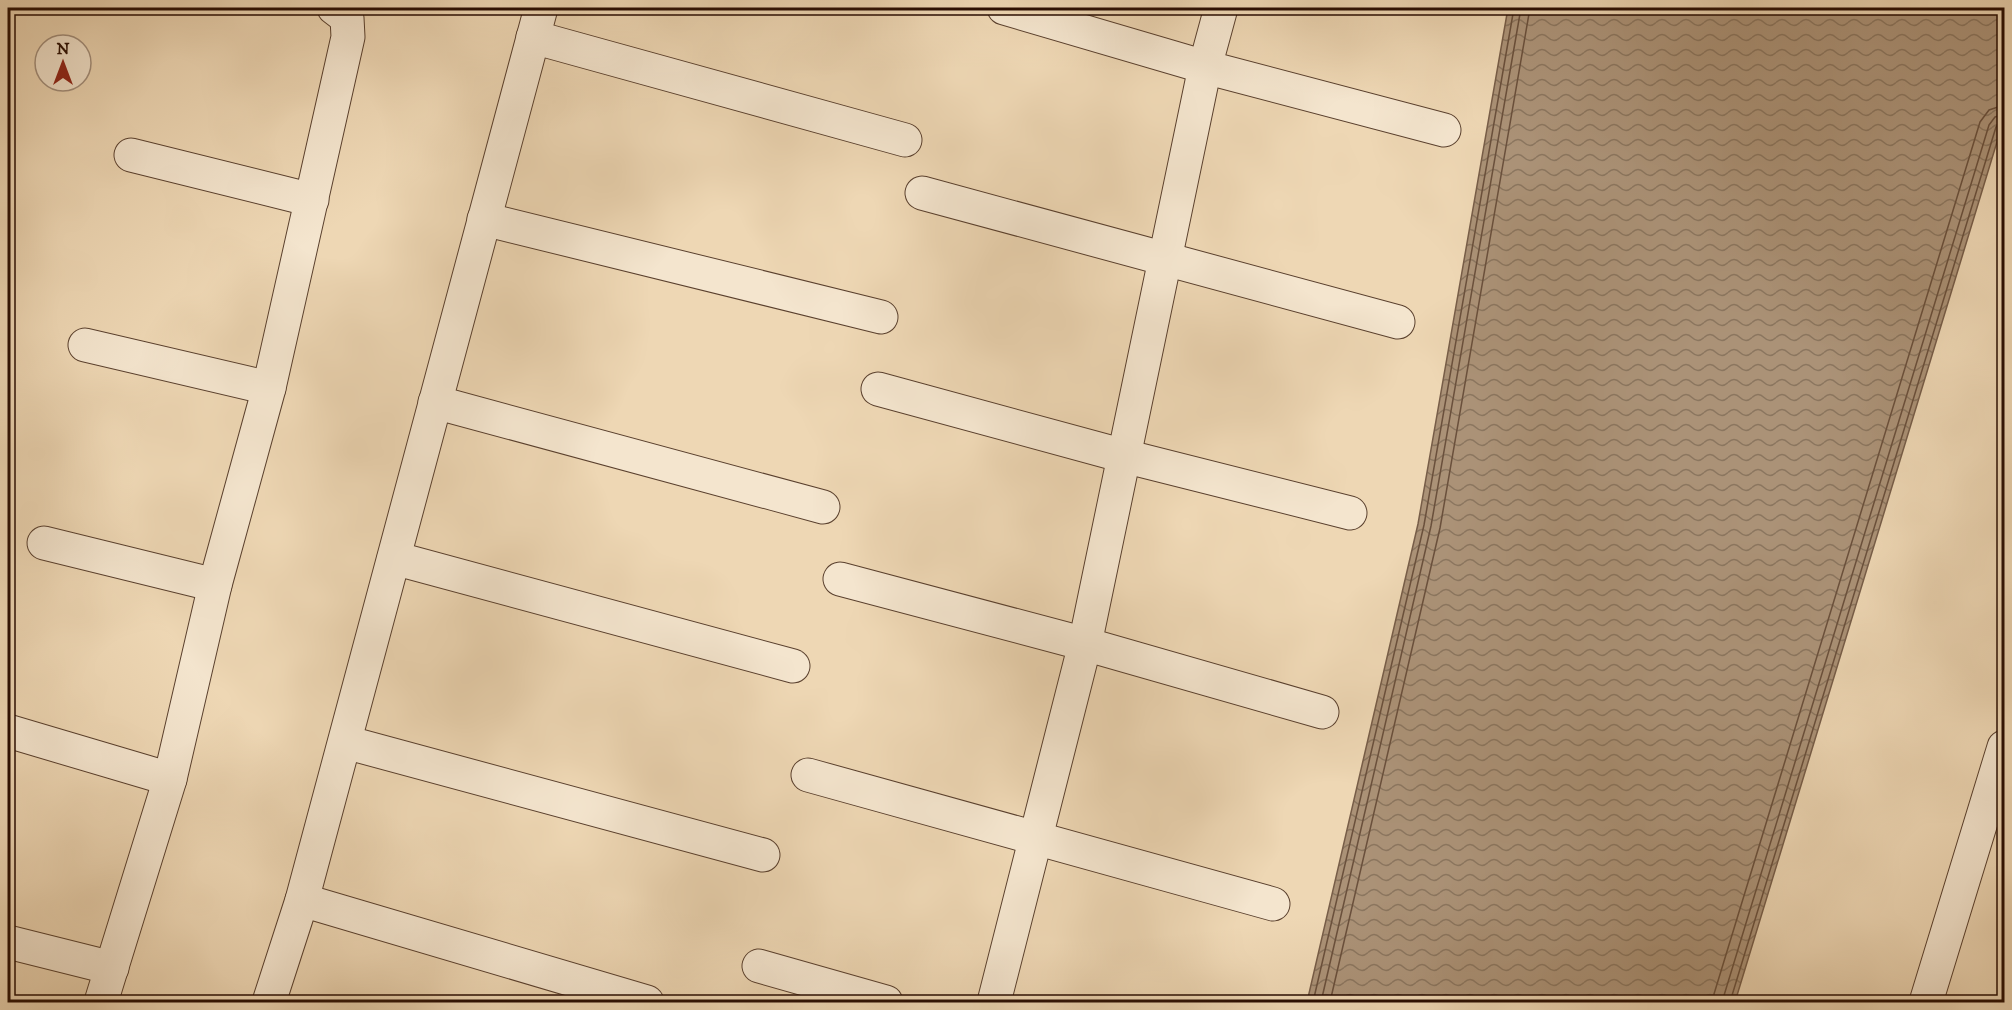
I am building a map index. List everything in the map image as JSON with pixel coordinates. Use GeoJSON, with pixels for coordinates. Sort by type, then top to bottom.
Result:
{"type":"FeatureCollection","features":[{"type":"Feature","properties":{"kind":"street"},"geometry":{"type":"LineString","coordinates":[[101,1002],[170,778],[215,585],[269,388],[348,37],[347,18],[333,8]]}},
{"type":"Feature","properties":{"kind":"street"},"geometry":{"type":"LineString","coordinates":[[1005,8],[1205,67],[1444,130]]}},
{"type":"Feature","properties":{"kind":"street"},"geometry":{"type":"LineString","coordinates":[[994,1002],[1085,644],[1205,67],[1221,8]]}},
{"type":"Feature","properties":{"kind":"street"},"geometry":{"type":"LineString","coordinates":[[269,1002],[302,900],[537,22],[905,141]]}},
{"type":"Feature","properties":{"kind":"street"},"geometry":{"type":"LineString","coordinates":[[131,156],[312,200]]}},
{"type":"Feature","properties":{"kind":"street"},"geometry":{"type":"LineString","coordinates":[[922,193],[1398,322]]}},
{"type":"Feature","properties":{"kind":"street"},"geometry":{"type":"LineString","coordinates":[[484,219],[881,317]]}},
{"type":"Feature","properties":{"kind":"street"},"geometry":{"type":"LineString","coordinates":[[85,345],[269,388]]}},
{"type":"Feature","properties":{"kind":"street"},"geometry":{"type":"LineString","coordinates":[[878,389],[1124,456],[1350,513]]}},
{"type":"Feature","properties":{"kind":"street"},"geometry":{"type":"LineString","coordinates":[[435,402],[823,507]]}},
{"type":"Feature","properties":{"kind":"street"},"geometry":{"type":"LineString","coordinates":[[44,543],[215,585]]}},
{"type":"Feature","properties":{"kind":"street"},"geometry":{"type":"LineString","coordinates":[[394,558],[793,666]]}},
{"type":"Feature","properties":{"kind":"street"},"geometry":{"type":"LineString","coordinates":[[840,579],[1085,644],[1322,712]]}},
{"type":"Feature","properties":{"kind":"street"},"geometry":{"type":"LineString","coordinates":[[8,731],[170,778]]}},
{"type":"Feature","properties":{"kind":"street"},"geometry":{"type":"LineString","coordinates":[[345,742],[763,855]]}},
{"type":"Feature","properties":{"kind":"street"},"geometry":{"type":"LineString","coordinates":[[1926,1002],[2004,747]]}},
{"type":"Feature","properties":{"kind":"street"},"geometry":{"type":"LineString","coordinates":[[808,775],[1035,840],[1273,904]]}},
{"type":"Feature","properties":{"kind":"street"},"geometry":{"type":"LineString","coordinates":[[302,900],[647,1002]]}},
{"type":"Feature","properties":{"kind":"street"},"geometry":{"type":"LineString","coordinates":[[8,942],[112,968]]}},
{"type":"Feature","properties":{"kind":"street"},"geometry":{"type":"LineString","coordinates":[[759,966],[886,1002]]}},
{"type":"Feature","properties":{"kind":"water"},"geometry":{"type":"Polygon","coordinates":[[[1508,8],[2004,8],[2004,119],[1735,1002],[1307,1002],[1418,524],[1508,8]]]}}]}
